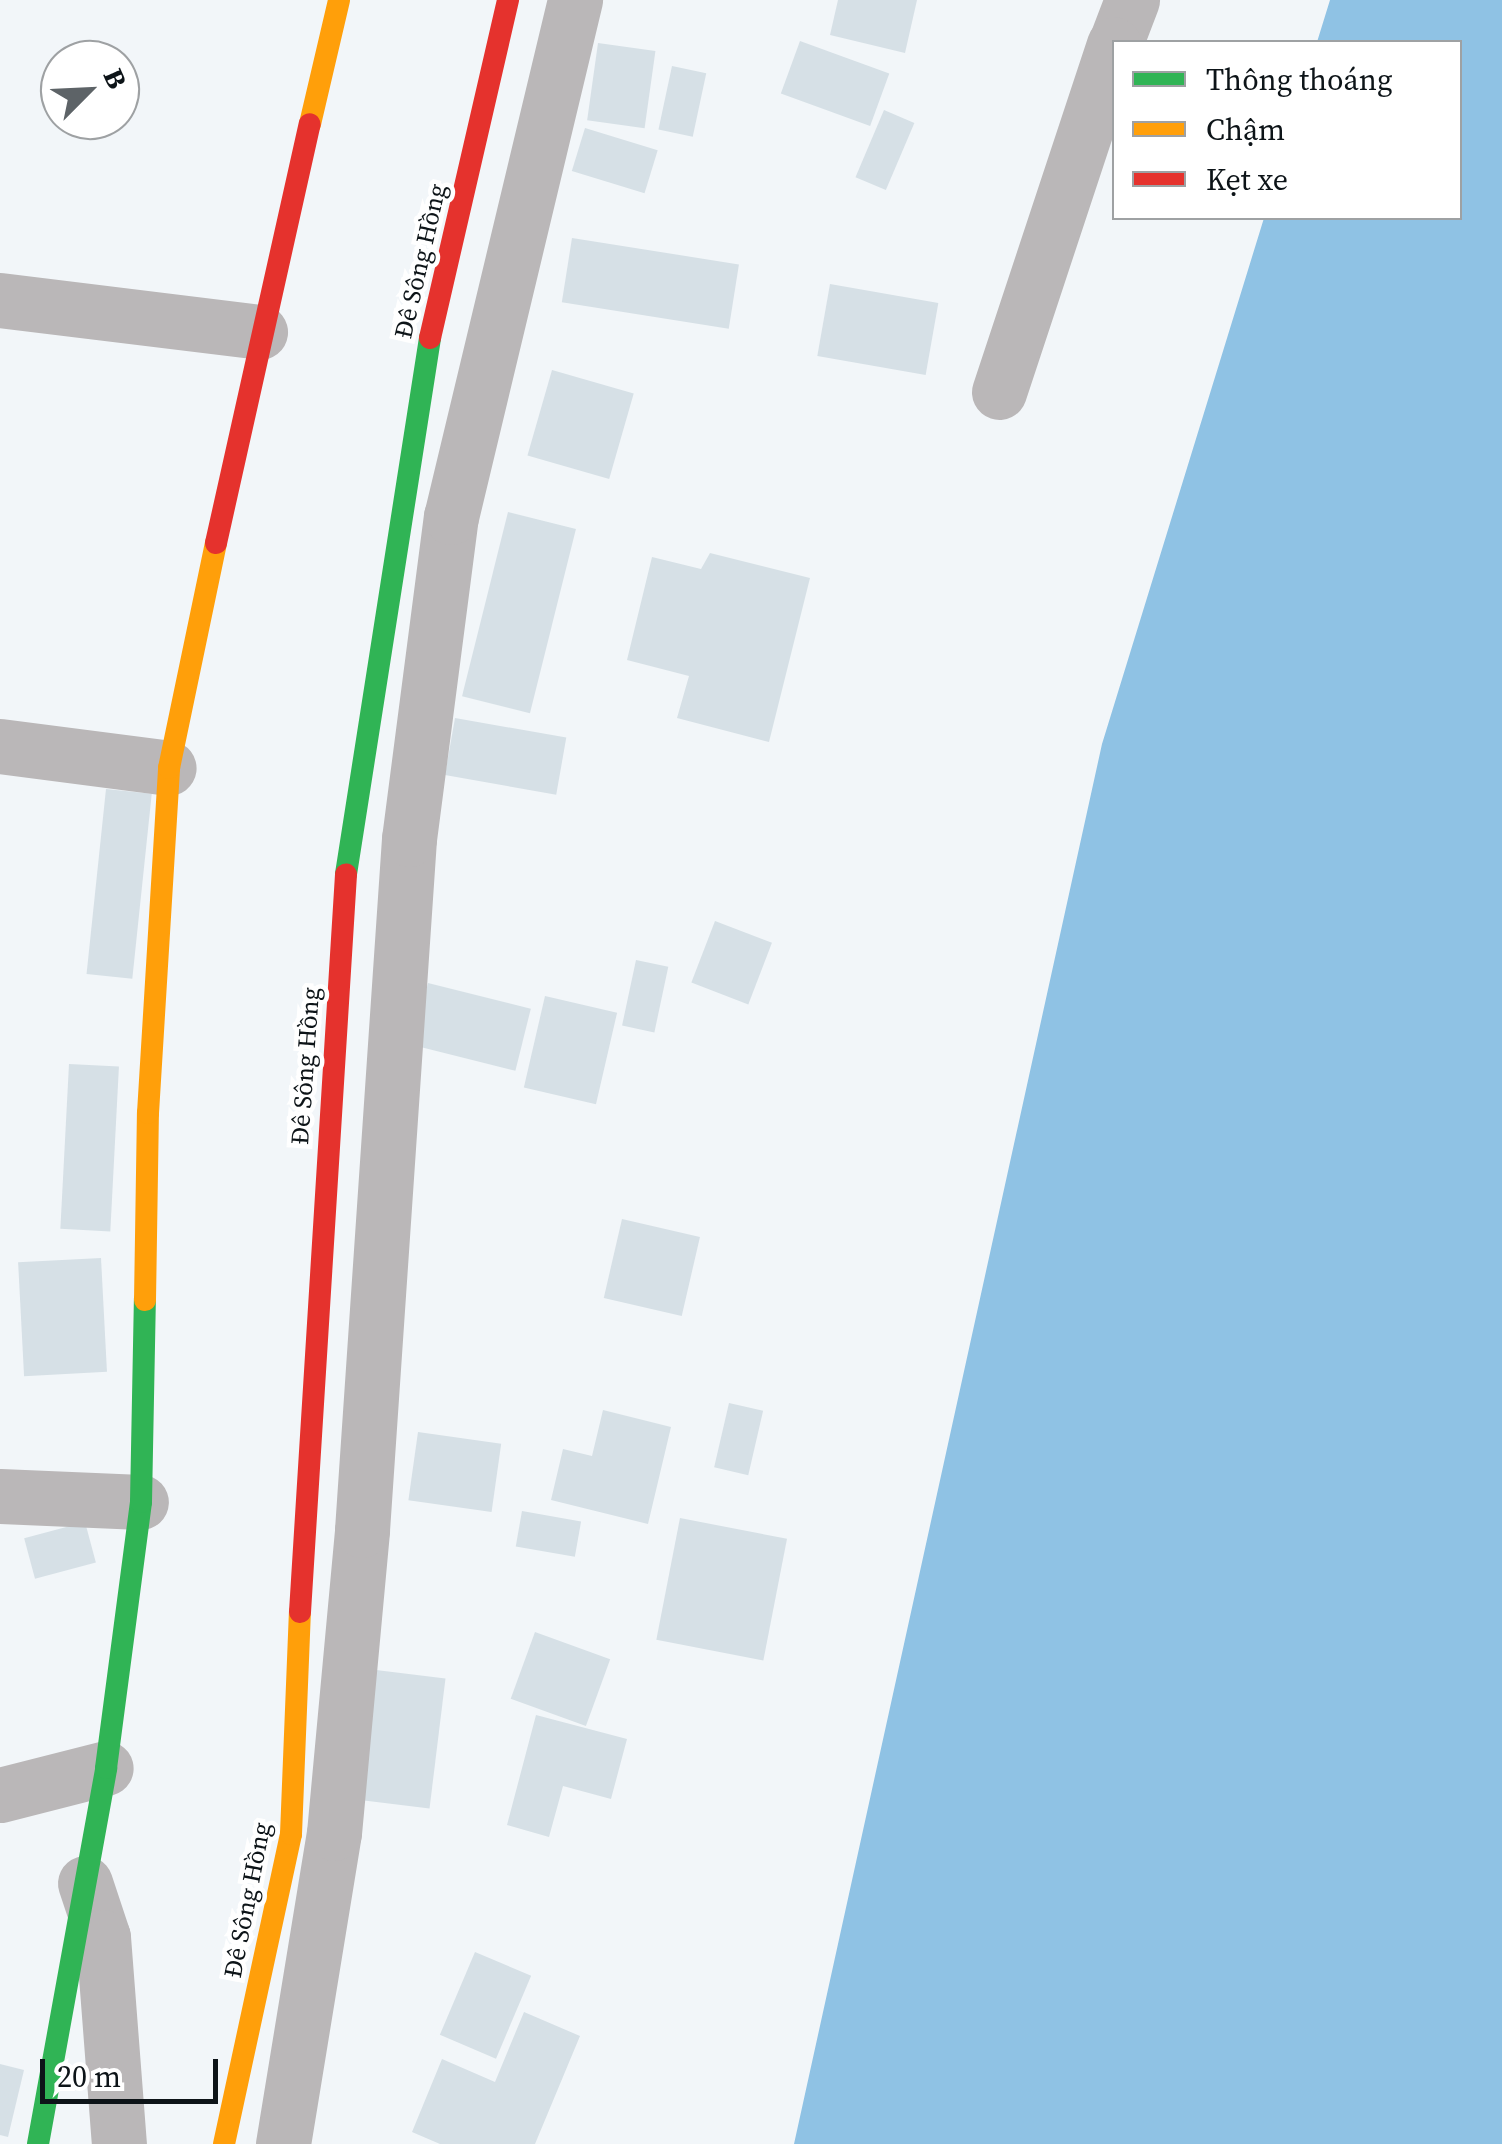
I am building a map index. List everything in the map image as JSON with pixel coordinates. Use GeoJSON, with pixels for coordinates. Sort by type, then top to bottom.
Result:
{"type":"FeatureCollection","features":[{"type":"Feature","properties":{"kind":"street"},"geometry":{"type":"LineString","coordinates":[[38,2144],[106,1768],[142,1502],[148,1113],[168,768],[260,332],[338,0]]}},
{"type":"Feature","properties":{"kind":"street","name":"Đê Sông Hồng"},"geometry":{"type":"LineString","coordinates":[[224,2144],[290,1834],[306,1464],[345,880],[415,403],[508,0]]}},
{"type":"Feature","properties":{"kind":"street"},"geometry":{"type":"LineString","coordinates":[[283,2144],[334,1833],[362,1530],[408,839],[451,518],[575,0]]}},
{"type":"Feature","properties":{"kind":"street"},"geometry":{"type":"LineString","coordinates":[[1117,40],[1132,0]]}},
{"type":"Feature","properties":{"kind":"street"},"geometry":{"type":"LineString","coordinates":[[999,392],[1112,53]]}},
{"type":"Feature","properties":{"kind":"street"},"geometry":{"type":"LineString","coordinates":[[0,300],[260,332]]}},
{"type":"Feature","properties":{"kind":"street"},"geometry":{"type":"LineString","coordinates":[[0,746],[168,768]]}},
{"type":"Feature","properties":{"kind":"street"},"geometry":{"type":"LineString","coordinates":[[0,1496],[142,1502]]}},
{"type":"Feature","properties":{"kind":"street"},"geometry":{"type":"LineString","coordinates":[[0,1795],[106,1768]]}},
{"type":"Feature","properties":{"kind":"street"},"geometry":{"type":"LineString","coordinates":[[85,1884],[103,1937],[119,2144]]}},
{"type":"Feature","properties":{"kind":"water"},"geometry":{"type":"Polygon","coordinates":[[[1330,0],[1502,0],[1502,2144],[794,2144],[1102,744],[1263,220],[1462,220],[1462,40],[1318,40],[1330,0]]]}},
{"type":"Feature","properties":{"kind":"building"},"geometry":{"type":"Polygon","coordinates":[[[838,0],[917,0],[905,53],[830,35],[838,0]]]}},
{"type":"Feature","properties":{"kind":"building"},"geometry":{"type":"Polygon","coordinates":[[[800,41],[889,73],[870,126],[781,94],[800,41]]]}},
{"type":"Feature","properties":{"kind":"building"},"geometry":{"type":"Polygon","coordinates":[[[598,43],[655,51],[645,128],[587,120],[598,43]]]}},
{"type":"Feature","properties":{"kind":"building"},"geometry":{"type":"Polygon","coordinates":[[[672,66],[706,73],[693,137],[658,130],[672,66]]]}},
{"type":"Feature","properties":{"kind":"building"},"geometry":{"type":"Polygon","coordinates":[[[884,110],[914,123],[886,190],[855,177],[884,110]]]}},
{"type":"Feature","properties":{"kind":"building"},"geometry":{"type":"Polygon","coordinates":[[[585,128],[658,150],[645,193],[572,171],[585,128]]]}},
{"type":"Feature","properties":{"kind":"building"},"geometry":{"type":"Polygon","coordinates":[[[572,238],[739,264],[729,329],[562,302],[572,238]]]}},
{"type":"Feature","properties":{"kind":"building"},"geometry":{"type":"Polygon","coordinates":[[[830,284],[938,303],[926,375],[817,356],[830,284]]]}},
{"type":"Feature","properties":{"kind":"building"},"geometry":{"type":"Polygon","coordinates":[[[552,370],[634,393],[609,479],[527,456],[552,370]]]}},
{"type":"Feature","properties":{"kind":"building"},"geometry":{"type":"Polygon","coordinates":[[[508,512],[576,529],[530,713],[462,696],[508,512]]]}},
{"type":"Feature","properties":{"kind":"building"},"geometry":{"type":"Polygon","coordinates":[[[710,553],[810,578],[769,742],[677,718],[689,676],[627,660],[652,557],[701,569],[710,553]]]}},
{"type":"Feature","properties":{"kind":"building"},"geometry":{"type":"Polygon","coordinates":[[[455,718],[566,738],[556,795],[445,775],[455,718]]]}},
{"type":"Feature","properties":{"kind":"building"},"geometry":{"type":"Polygon","coordinates":[[[106,789],[152,794],[132,979],[87,974],[106,789]]]}},
{"type":"Feature","properties":{"kind":"building"},"geometry":{"type":"Polygon","coordinates":[[[715,921],[772,943],[748,1004],[691,983],[715,921]]]}},
{"type":"Feature","properties":{"kind":"building"},"geometry":{"type":"Polygon","coordinates":[[[636,960],[668,967],[654,1032],[622,1026],[636,960]]]}},
{"type":"Feature","properties":{"kind":"building"},"geometry":{"type":"Polygon","coordinates":[[[428,983],[531,1009],[515,1071],[413,1045],[428,983]]]}},
{"type":"Feature","properties":{"kind":"building"},"geometry":{"type":"Polygon","coordinates":[[[545,996],[617,1013],[596,1104],[524,1088],[545,996]]]}},
{"type":"Feature","properties":{"kind":"building"},"geometry":{"type":"Polygon","coordinates":[[[69,1064],[119,1067],[110,1231],[60,1229],[69,1064]]]}},
{"type":"Feature","properties":{"kind":"building"},"geometry":{"type":"Polygon","coordinates":[[[622,1219],[700,1237],[682,1316],[604,1298],[622,1219]]]}},
{"type":"Feature","properties":{"kind":"building"},"geometry":{"type":"Polygon","coordinates":[[[101,1258],[107,1372],[24,1376],[18,1262],[101,1258]]]}},
{"type":"Feature","properties":{"kind":"building"},"geometry":{"type":"Polygon","coordinates":[[[729,1403],[763,1411],[748,1475],[714,1467],[729,1403]]]}},
{"type":"Feature","properties":{"kind":"building"},"geometry":{"type":"Polygon","coordinates":[[[603,1410],[671,1427],[648,1524],[551,1500],[563,1449],[592,1456],[603,1410]]]}},
{"type":"Feature","properties":{"kind":"building"},"geometry":{"type":"Polygon","coordinates":[[[418,1432],[501,1444],[492,1512],[408,1500],[418,1432]]]}},
{"type":"Feature","properties":{"kind":"building"},"geometry":{"type":"Polygon","coordinates":[[[522,1511],[581,1521],[575,1557],[516,1546],[522,1511]]]}},
{"type":"Feature","properties":{"kind":"building"},"geometry":{"type":"Polygon","coordinates":[[[680,1518],[787,1539],[763,1661],[656,1640],[680,1518]]]}},
{"type":"Feature","properties":{"kind":"building"},"geometry":{"type":"Polygon","coordinates":[[[85,1522],[96,1563],[35,1579],[24,1538],[85,1522]]]}},
{"type":"Feature","properties":{"kind":"building"},"geometry":{"type":"Polygon","coordinates":[[[535,1632],[610,1659],[586,1726],[511,1699],[535,1632]]]}},
{"type":"Feature","properties":{"kind":"building"},"geometry":{"type":"Polygon","coordinates":[[[376,1670],[445,1679],[430,1809],[360,1800],[376,1670]]]}},
{"type":"Feature","properties":{"kind":"building"},"geometry":{"type":"Polygon","coordinates":[[[536,1715],[627,1739],[611,1799],[563,1786],[549,1837],[507,1825],[536,1715]]]}},
{"type":"Feature","properties":{"kind":"building"},"geometry":{"type":"Polygon","coordinates":[[[475,1952],[531,1976],[496,2059],[440,2035],[475,1952]]]}},
{"type":"Feature","properties":{"kind":"building"},"geometry":{"type":"Polygon","coordinates":[[[524,2012],[580,2036],[535,2144],[440,2144],[412,2132],[442,2059],[495,2082],[524,2012]]]}},
{"type":"Feature","properties":{"kind":"building"},"geometry":{"type":"Polygon","coordinates":[[[0,2064],[24,2070],[8,2137],[0,2135],[0,2064]]]}},
{"type":"Feature","properties":{"kind":"traffic: fast"},"geometry":{"type":"LineString","coordinates":[[346,874],[430,338]]}},
{"type":"Feature","properties":{"kind":"traffic: fast"},"geometry":{"type":"LineString","coordinates":[[38,2144],[106,1768],[141,1502],[145,1300]]}},
{"type":"Feature","properties":{"kind":"traffic: slow"},"geometry":{"type":"LineString","coordinates":[[310,124],[339,0]]}},
{"type":"Feature","properties":{"kind":"traffic: slow"},"geometry":{"type":"LineString","coordinates":[[145,1300],[148,1113],[169,768],[216,543]]}},
{"type":"Feature","properties":{"kind":"traffic: slow"},"geometry":{"type":"LineString","coordinates":[[224,2144],[291,1834],[300,1612]]}},
{"type":"Feature","properties":{"kind":"traffic: jam"},"geometry":{"type":"LineString","coordinates":[[430,338],[508,0]]}},
{"type":"Feature","properties":{"kind":"traffic: jam"},"geometry":{"type":"LineString","coordinates":[[216,543],[310,124]]}},
{"type":"Feature","properties":{"kind":"traffic: jam"},"geometry":{"type":"LineString","coordinates":[[300,1612],[346,874]]}}]}
